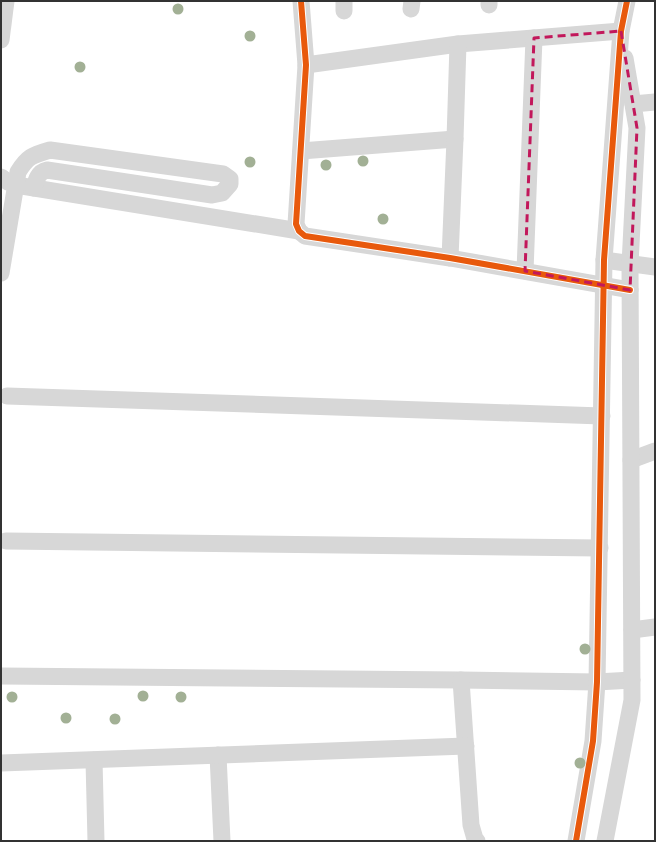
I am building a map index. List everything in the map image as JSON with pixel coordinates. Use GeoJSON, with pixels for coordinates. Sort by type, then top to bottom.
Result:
{"type":"FeatureCollection","features":[{"type":"Feature","properties":{"kind":"street"},"geometry":{"type":"LineString","coordinates":[[1,40],[6,1]]}},
{"type":"Feature","properties":{"kind":"street"},"geometry":{"type":"LineString","coordinates":[[298,231],[296,224],[306,65],[301,1]]}},
{"type":"Feature","properties":{"kind":"street"},"geometry":{"type":"LineString","coordinates":[[576,841],[593,741],[597,682],[604,260],[621,31],[627,1]]}},
{"type":"Feature","properties":{"kind":"street"},"geometry":{"type":"LineString","coordinates":[[306,65],[458,44],[621,31]]}},
{"type":"Feature","properties":{"kind":"street"},"geometry":{"type":"LineString","coordinates":[[605,841],[632,700],[630,264],[637,128],[621,31]]}},
{"type":"Feature","properties":{"kind":"street"},"geometry":{"type":"LineString","coordinates":[[526,271],[534,38]]}},
{"type":"Feature","properties":{"kind":"street"},"geometry":{"type":"LineString","coordinates":[[450,258],[458,44]]}},
{"type":"Feature","properties":{"kind":"street"},"geometry":{"type":"LineString","coordinates":[[633,104],[655,102]]}},
{"type":"Feature","properties":{"kind":"street"},"geometry":{"type":"LineString","coordinates":[[301,151],[455,139]]}},
{"type":"Feature","properties":{"kind":"street"},"geometry":{"type":"LineString","coordinates":[[1,273],[18,172],[23,164],[33,155],[50,150],[223,174],[230,179],[230,184],[222,193],[212,195],[47,170],[43,171],[38,177],[34,188]]}},
{"type":"Feature","properties":{"kind":"street"},"geometry":{"type":"LineString","coordinates":[[1,177],[8,182],[34,188],[298,231],[305,236],[450,258],[630,290]]}},
{"type":"Feature","properties":{"kind":"street"},"geometry":{"type":"LineString","coordinates":[[604,260],[655,267]]}},
{"type":"Feature","properties":{"kind":"street"},"geometry":{"type":"LineString","coordinates":[[7,396],[602,416]]}},
{"type":"Feature","properties":{"kind":"street"},"geometry":{"type":"LineString","coordinates":[[631,460],[655,451]]}},
{"type":"Feature","properties":{"kind":"street"},"geometry":{"type":"LineString","coordinates":[[6,541],[600,548]]}},
{"type":"Feature","properties":{"kind":"street"},"geometry":{"type":"LineString","coordinates":[[632,630],[655,627]]}},
{"type":"Feature","properties":{"kind":"street"},"geometry":{"type":"LineString","coordinates":[[1,676],[597,682],[632,680]]}},
{"type":"Feature","properties":{"kind":"street"},"geometry":{"type":"LineString","coordinates":[[461,680],[471,825],[477,841]]}},
{"type":"Feature","properties":{"kind":"street"},"geometry":{"type":"LineString","coordinates":[[1,763],[466,746]]}},
{"type":"Feature","properties":{"kind":"street"},"geometry":{"type":"LineString","coordinates":[[218,755],[222,841]]}},
{"type":"Feature","properties":{"kind":"street"},"geometry":{"type":"LineString","coordinates":[[94,760],[96,841]]}},
{"type":"Feature","properties":{"kind":"highlighted area"},"geometry":{"type":"Polygon","coordinates":[[[621,31],[637,128],[630,290],[525,271],[534,38],[621,31]]]}},
{"type":"Feature","properties":{"kind":"cycle path"},"geometry":{"type":"LineString","coordinates":[[301,1],[306,65],[296,224],[299,231],[305,236],[450,258],[630,290]]}},
{"type":"Feature","properties":{"kind":"cycle path"},"geometry":{"type":"LineString","coordinates":[[576,841],[593,741],[597,682],[604,260],[621,31],[627,1]]}}]}
